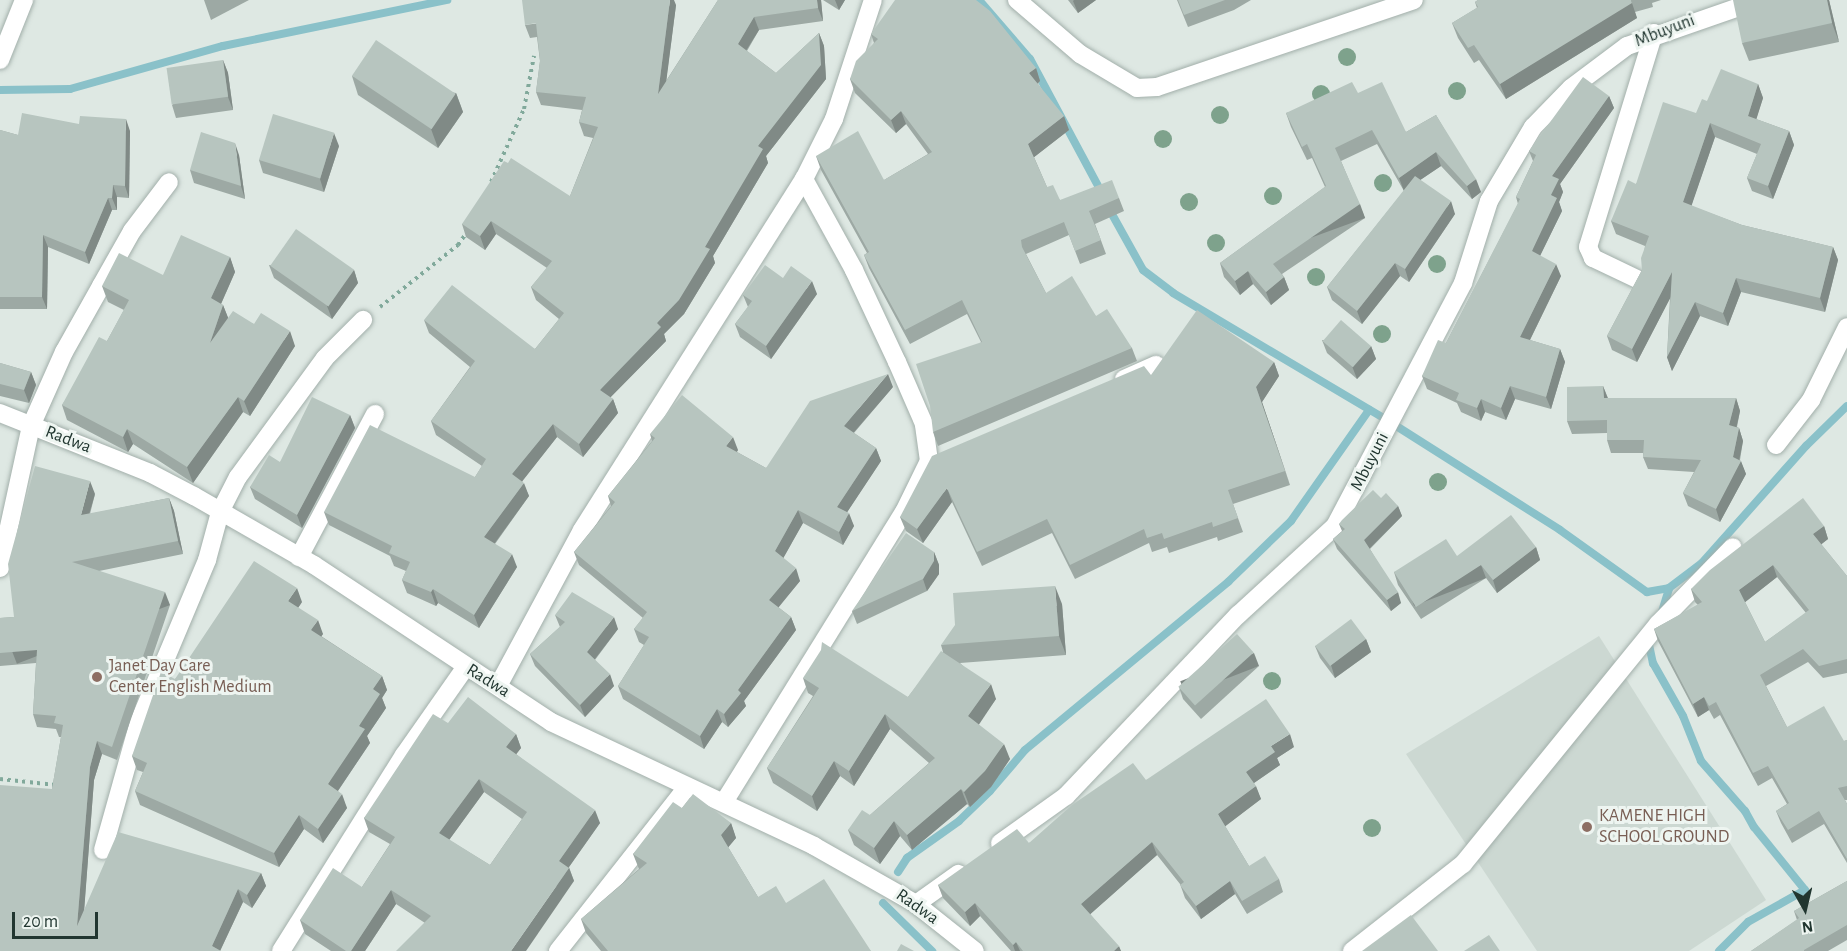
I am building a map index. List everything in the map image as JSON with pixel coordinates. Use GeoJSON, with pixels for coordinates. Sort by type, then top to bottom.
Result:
{"type":"FeatureCollection","features":[{"type":"Feature","properties":{"kind":"street"},"geometry":{"type":"LineString","coordinates":[[0,60],[24,0]]}},
{"type":"Feature","properties":{"kind":"street"},"geometry":{"type":"LineString","coordinates":[[498,686],[582,530],[804,179],[834,119],[873,0]]}},
{"type":"Feature","properties":{"kind":"street"},"geometry":{"type":"LineString","coordinates":[[1017,0],[1080,54],[1137,88],[1157,87],[1414,0]]}},
{"type":"Feature","properties":{"kind":"street","name":"Mbuyuni"},"geometry":{"type":"LineString","coordinates":[[916,904],[1066,796],[1238,615],[1335,526],[1463,283],[1489,201],[1533,128],[1571,88],[1627,46],[1654,33],[1759,0]]}},
{"type":"Feature","properties":{"kind":"street"},"geometry":{"type":"LineString","coordinates":[[1637,279],[1593,258],[1588,247],[1654,33]]}},
{"type":"Feature","properties":{"kind":"street"},"geometry":{"type":"LineString","coordinates":[[724,802],[904,513],[928,460],[924,424],[897,362],[854,270],[804,179]]}},
{"type":"Feature","properties":{"kind":"street"},"geometry":{"type":"LineString","coordinates":[[0,568],[31,426],[64,352],[121,249],[169,182]]}},
{"type":"Feature","properties":{"kind":"street"},"geometry":{"type":"LineString","coordinates":[[103,850],[139,722],[207,560],[220,512],[238,477],[325,358],[363,320]]}},
{"type":"Feature","properties":{"kind":"street"},"geometry":{"type":"LineString","coordinates":[[1776,445],[1811,400],[1847,327]]}},
{"type":"Feature","properties":{"kind":"street"},"geometry":{"type":"LineString","coordinates":[[1102,389],[1156,365]]}},
{"type":"Feature","properties":{"kind":"street","name":"Radwa"},"geometry":{"type":"LineString","coordinates":[[0,413],[150,473],[299,557],[465,668],[588,742],[724,802],[814,846],[916,904],[975,951]]}},
{"type":"Feature","properties":{"kind":"street"},"geometry":{"type":"LineString","coordinates":[[299,557],[375,414]]}},
{"type":"Feature","properties":{"kind":"street"},"geometry":{"type":"LineString","coordinates":[[928,460],[950,453]]}},
{"type":"Feature","properties":{"kind":"street"},"geometry":{"type":"LineString","coordinates":[[1352,951],[1463,864],[1658,624],[1733,548]]}},
{"type":"Feature","properties":{"kind":"street"},"geometry":{"type":"LineString","coordinates":[[281,951],[404,755],[465,668]]}},
{"type":"Feature","properties":{"kind":"street"},"geometry":{"type":"LineString","coordinates":[[558,951],[687,787]]}},
{"type":"Feature","properties":{"kind":"path"},"geometry":{"type":"LineString","coordinates":[[488,190],[524,109],[534,56]]}},
{"type":"Feature","properties":{"kind":"path"},"geometry":{"type":"LineString","coordinates":[[363,320],[459,245],[469,228]]}},
{"type":"Feature","properties":{"kind":"path"},"geometry":{"type":"LineString","coordinates":[[0,779],[58,785]]}},
{"type":"Feature","properties":{"kind":"shaded area","name":"KAMENE HIGH SCHOOL GROUND"},"geometry":{"type":"Polygon","coordinates":[[[1599,636],[1766,900],[1689,951],[1537,951],[1406,754],[1599,636]]]}},
{"type":"Feature","properties":{"kind":"building"},"geometry":{"type":"Polygon","coordinates":[[[522,0],[670,0],[658,94],[718,0],[817,0],[818,8],[754,17],[738,44],[776,73],[819,33],[821,65],[758,146],[763,149],[705,247],[710,249],[679,300],[657,323],[661,327],[600,390],[613,399],[579,444],[553,424],[512,474],[524,483],[484,537],[512,554],[474,615],[433,589],[431,592],[402,580],[410,562],[389,553],[392,546],[324,512],[370,425],[475,477],[486,459],[431,421],[475,361],[424,320],[452,285],[535,349],[564,313],[531,287],[552,261],[491,221],[480,236],[462,224],[504,161],[508,163],[511,158],[570,196],[598,127],[579,122],[586,97],[536,92],[540,61],[536,23],[525,25],[522,0]]]}},
{"type":"Feature","properties":{"kind":"building"},"geometry":{"type":"Polygon","coordinates":[[[895,0],[976,0],[990,11],[1036,68],[1029,73],[1064,116],[1028,144],[1047,187],[1053,185],[1060,200],[1112,180],[1119,198],[1089,211],[1101,240],[1075,251],[1064,222],[1021,240],[1022,247],[1046,293],[1072,276],[1096,316],[1107,309],[1132,348],[933,432],[930,406],[916,364],[982,342],[962,300],[905,330],[864,255],[869,252],[816,156],[858,131],[884,180],[932,152],[901,111],[891,120],[850,79],[856,61],[878,39],[871,34],[895,0]]]}},
{"type":"Feature","properties":{"kind":"building"},"geometry":{"type":"Polygon","coordinates":[[[1178,0],[1225,0],[1184,15],[1178,0]]]}},
{"type":"Feature","properties":{"kind":"building"},"geometry":{"type":"Polygon","coordinates":[[[1478,0],[1631,0],[1632,3],[1500,84],[1474,45],[1468,48],[1452,23],[1478,7],[1475,2],[1478,0]]]}},
{"type":"Feature","properties":{"kind":"building"},"geometry":{"type":"Polygon","coordinates":[[[1733,0],[1827,0],[1832,23],[1742,43],[1733,0]]]}},
{"type":"Feature","properties":{"kind":"building"},"geometry":{"type":"Polygon","coordinates":[[[376,40],[456,94],[432,129],[352,76],[376,40]]]}},
{"type":"Feature","properties":{"kind":"building"},"geometry":{"type":"Polygon","coordinates":[[[223,60],[228,97],[172,105],[167,68],[223,60]]]}},
{"type":"Feature","properties":{"kind":"building"},"geometry":{"type":"Polygon","coordinates":[[[1721,69],[1758,84],[1748,116],[1789,131],[1768,186],[1747,178],[1761,144],[1710,123],[1683,202],[1742,225],[1833,247],[1820,298],[1736,278],[1723,313],[1695,302],[1667,357],[1672,272],[1632,349],[1607,336],[1642,270],[1641,258],[1649,236],[1611,221],[1628,180],[1636,184],[1663,102],[1696,113],[1702,99],[1707,101],[1721,69]]]}},
{"type":"Feature","properties":{"kind":"building"},"geometry":{"type":"Polygon","coordinates":[[[1583,77],[1609,96],[1552,176],[1559,179],[1551,195],[1557,198],[1532,251],[1556,264],[1520,337],[1560,349],[1546,397],[1510,386],[1501,408],[1481,399],[1477,408],[1456,400],[1459,393],[1422,376],[1438,340],[1446,343],[1520,199],[1516,197],[1536,155],[1529,151],[1583,77]]]}},
{"type":"Feature","properties":{"kind":"building"},"geometry":{"type":"Polygon","coordinates":[[[1352,82],[1358,93],[1382,82],[1406,132],[1436,115],[1476,179],[1467,186],[1436,152],[1399,178],[1372,130],[1335,148],[1360,204],[1273,264],[1284,277],[1266,292],[1248,271],[1235,281],[1220,263],[1326,186],[1307,144],[1302,147],[1286,113],[1352,82]]]}},
{"type":"Feature","properties":{"kind":"building"},"geometry":{"type":"Polygon","coordinates":[[[22,113],[79,124],[80,116],[126,119],[125,186],[113,185],[112,198],[108,198],[85,252],[43,235],[42,297],[0,297],[0,130],[18,135],[22,113]]]}},
{"type":"Feature","properties":{"kind":"building"},"geometry":{"type":"Polygon","coordinates":[[[273,114],[334,133],[320,179],[259,160],[273,114]]]}},
{"type":"Feature","properties":{"kind":"building"},"geometry":{"type":"Polygon","coordinates":[[[201,132],[235,143],[241,186],[190,170],[201,132]]]}},
{"type":"Feature","properties":{"kind":"building"},"geometry":{"type":"Polygon","coordinates":[[[1415,176],[1451,201],[1405,269],[1395,263],[1357,311],[1327,287],[1415,176]]]}},
{"type":"Feature","properties":{"kind":"building"},"geometry":{"type":"Polygon","coordinates":[[[296,229],[354,270],[328,307],[270,266],[296,229]]]}},
{"type":"Feature","properties":{"kind":"building"},"geometry":{"type":"Polygon","coordinates":[[[181,235],[230,257],[211,298],[223,305],[210,343],[233,311],[254,324],[261,313],[290,331],[244,401],[238,397],[187,467],[127,429],[123,437],[62,405],[99,337],[107,341],[129,300],[102,286],[119,253],[163,275],[181,235]]]}},
{"type":"Feature","properties":{"kind":"building"},"geometry":{"type":"Polygon","coordinates":[[[765,265],[783,278],[791,266],[812,281],[766,346],[735,324],[752,301],[743,295],[765,265]]]}},
{"type":"Feature","properties":{"kind":"building"},"geometry":{"type":"Polygon","coordinates":[[[1197,310],[1274,362],[1256,387],[1285,471],[1228,490],[1238,518],[1213,527],[1212,522],[1164,539],[1162,533],[1147,538],[1144,529],[1070,565],[1047,519],[977,552],[947,488],[917,529],[900,517],[932,456],[1144,366],[1151,375],[1197,310]]]}},
{"type":"Feature","properties":{"kind":"building"},"geometry":{"type":"Polygon","coordinates":[[[1341,320],[1371,346],[1353,367],[1323,341],[1341,320]]]}},
{"type":"Feature","properties":{"kind":"building"},"geometry":{"type":"Polygon","coordinates":[[[0,363],[31,372],[24,390],[0,384],[0,363]]]}},
{"type":"Feature","properties":{"kind":"building"},"geometry":{"type":"Polygon","coordinates":[[[888,374],[844,426],[876,448],[837,507],[849,513],[839,532],[798,510],[775,551],[796,568],[769,600],[791,617],[738,690],[741,693],[724,714],[717,709],[700,736],[618,686],[649,637],[634,629],[647,612],[574,552],[615,502],[608,496],[655,438],[650,434],[682,395],[733,437],[726,446],[766,468],[810,401],[888,374]]]}},
{"type":"Feature","properties":{"kind":"building"},"geometry":{"type":"Polygon","coordinates":[[[1603,386],[1604,398],[1736,398],[1729,425],[1739,428],[1733,457],[1741,461],[1716,509],[1683,493],[1701,460],[1643,457],[1644,440],[1607,440],[1607,420],[1567,421],[1567,387],[1603,386]]]}},
{"type":"Feature","properties":{"kind":"building"},"geometry":{"type":"Polygon","coordinates":[[[312,397],[350,415],[297,515],[250,487],[269,455],[280,462],[312,397]]]}},
{"type":"Feature","properties":{"kind":"building"},"geometry":{"type":"Polygon","coordinates":[[[35,466],[90,481],[81,515],[169,498],[178,541],[72,562],[165,592],[112,747],[97,741],[90,767],[77,926],[118,832],[261,873],[247,895],[238,889],[212,946],[221,951],[0,951],[0,785],[52,789],[63,725],[54,723],[56,716],[33,714],[37,650],[0,653],[0,618],[14,617],[8,564],[35,466]]]}},
{"type":"Feature","properties":{"kind":"building"},"geometry":{"type":"Polygon","coordinates":[[[1373,490],[1381,498],[1386,493],[1398,506],[1364,540],[1398,592],[1387,600],[1333,539],[1345,529],[1339,524],[1342,520],[1373,490]]]}},
{"type":"Feature","properties":{"kind":"building"},"geometry":{"type":"Polygon","coordinates":[[[1803,498],[1824,526],[1813,534],[1847,576],[1847,659],[1819,666],[1803,649],[1760,675],[1787,727],[1824,706],[1844,741],[1847,740],[1847,786],[1838,788],[1847,804],[1847,859],[1819,811],[1788,830],[1776,811],[1789,803],[1768,766],[1753,773],[1716,702],[1709,706],[1704,697],[1693,704],[1654,629],[1702,602],[1691,589],[1710,570],[1803,498]],[[1773,565],[1739,590],[1765,642],[1809,610],[1773,565]]]}},
{"type":"Feature","properties":{"kind":"building"},"geometry":{"type":"Polygon","coordinates":[[[1511,515],[1536,547],[1493,580],[1481,565],[1416,607],[1394,572],[1446,539],[1457,556],[1511,515]]]}},
{"type":"Feature","properties":{"kind":"building"},"geometry":{"type":"Polygon","coordinates":[[[906,533],[934,552],[934,561],[923,579],[852,611],[906,533]]]}},
{"type":"Feature","properties":{"kind":"building"},"geometry":{"type":"Polygon","coordinates":[[[254,561],[297,588],[288,601],[318,620],[311,630],[382,676],[373,689],[380,694],[359,726],[365,729],[328,784],[342,794],[318,829],[299,815],[274,853],[135,791],[147,763],[132,756],[161,672],[175,679],[254,561]]]}},
{"type":"Feature","properties":{"kind":"building"},"geometry":{"type":"Polygon","coordinates":[[[1055,586],[1059,636],[941,645],[955,625],[953,593],[1055,586]]]}},
{"type":"Feature","properties":{"kind":"building"},"geometry":{"type":"Polygon","coordinates":[[[572,592],[614,617],[587,652],[610,674],[580,705],[530,654],[565,622],[555,615],[572,592]]]}},
{"type":"Feature","properties":{"kind":"building"},"geometry":{"type":"Polygon","coordinates":[[[1351,619],[1366,639],[1330,666],[1315,646],[1351,619]]]}},
{"type":"Feature","properties":{"kind":"building"},"geometry":{"type":"Polygon","coordinates":[[[1237,634],[1254,653],[1195,705],[1178,687],[1237,634]]]}},
{"type":"Feature","properties":{"kind":"building"},"geometry":{"type":"Polygon","coordinates":[[[822,642],[908,697],[941,651],[991,684],[968,716],[1004,744],[985,771],[964,792],[961,789],[907,835],[894,821],[874,848],[848,830],[862,810],[870,815],[935,758],[885,714],[849,771],[834,761],[812,796],[767,768],[819,688],[803,678],[821,650],[822,642]]]}},
{"type":"Feature","properties":{"kind":"building"},"geometry":{"type":"Polygon","coordinates":[[[468,697],[516,734],[506,747],[595,810],[559,861],[569,868],[511,951],[396,951],[431,916],[391,890],[351,951],[346,951],[300,920],[333,868],[362,887],[395,837],[364,818],[433,714],[448,723],[468,697]],[[479,779],[439,833],[490,865],[527,812],[479,779]]]}},
{"type":"Feature","properties":{"kind":"building"},"geometry":{"type":"Polygon","coordinates":[[[1266,699],[1290,734],[1271,746],[1275,752],[1246,772],[1256,786],[1218,814],[1249,866],[1265,856],[1279,879],[1242,901],[1230,881],[1196,906],[1180,885],[1184,882],[1152,842],[1081,904],[1119,946],[1114,951],[1023,951],[1016,942],[1013,945],[975,903],[965,912],[938,885],[1017,829],[1029,843],[1072,805],[1133,763],[1146,780],[1266,699]]]}},
{"type":"Feature","properties":{"kind":"building"},"geometry":{"type":"Polygon","coordinates":[[[693,794],[731,823],[721,835],[758,897],[776,886],[786,903],[824,879],[871,951],[608,951],[581,919],[647,863],[633,854],[673,802],[682,808],[693,794]]]}},
{"type":"Feature","properties":{"kind":"building"},"geometry":{"type":"Polygon","coordinates":[[[1847,881],[1847,925],[1804,951],[1751,951],[1799,918],[1794,911],[1847,881]]]}},
{"type":"Feature","properties":{"kind":"building"},"geometry":{"type":"Polygon","coordinates":[[[1411,915],[1438,951],[1362,951],[1411,915]]]}},
{"type":"Feature","properties":{"kind":"building"},"geometry":{"type":"Polygon","coordinates":[[[1489,935],[1500,951],[1464,951],[1489,935]]]}},
{"type":"Feature","properties":{"kind":"building"},"geometry":{"type":"Polygon","coordinates":[[[901,944],[914,951],[897,951],[901,944]]]}},
{"type":"Feature","properties":{"kind":"waterway"},"geometry":{"type":"LineString","coordinates":[[0,90],[70,89],[223,46],[447,0]]}},
{"type":"Feature","properties":{"kind":"waterway"},"geometry":{"type":"LineString","coordinates":[[979,0],[1030,59],[1102,193]]}},
{"type":"Feature","properties":{"kind":"waterway"},"geometry":{"type":"LineString","coordinates":[[1108,207],[1143,270],[1173,293],[1390,422],[1560,530],[1647,592],[1669,588],[1702,563],[1806,446],[1847,406]]}},
{"type":"Feature","properties":{"kind":"waterway"},"geometry":{"type":"LineString","coordinates":[[898,872],[907,858],[959,821],[990,791],[1025,750],[1228,582],[1291,521],[1369,410]]}},
{"type":"Feature","properties":{"kind":"waterway"},"geometry":{"type":"LineString","coordinates":[[1661,615],[1669,588]]}},
{"type":"Feature","properties":{"kind":"waterway"},"geometry":{"type":"LineString","coordinates":[[1648,640],[1653,663],[1683,716],[1701,761],[1745,811],[1754,827],[1805,890],[1748,922],[1719,951]]}},
{"type":"Feature","properties":{"kind":"waterway"},"geometry":{"type":"LineString","coordinates":[[883,903],[932,951]]}},
{"type":"Feature","properties":{"kind":"place","name":"Janet Day Care Center English Medium"},"geometry":{"type":"Point","coordinates":[97,677]}},
{"type":"Feature","properties":{"kind":"place","name":"KAMENE HIGH SCHOOL GROUND"},"geometry":{"type":"Point","coordinates":[1587,827]}}]}
